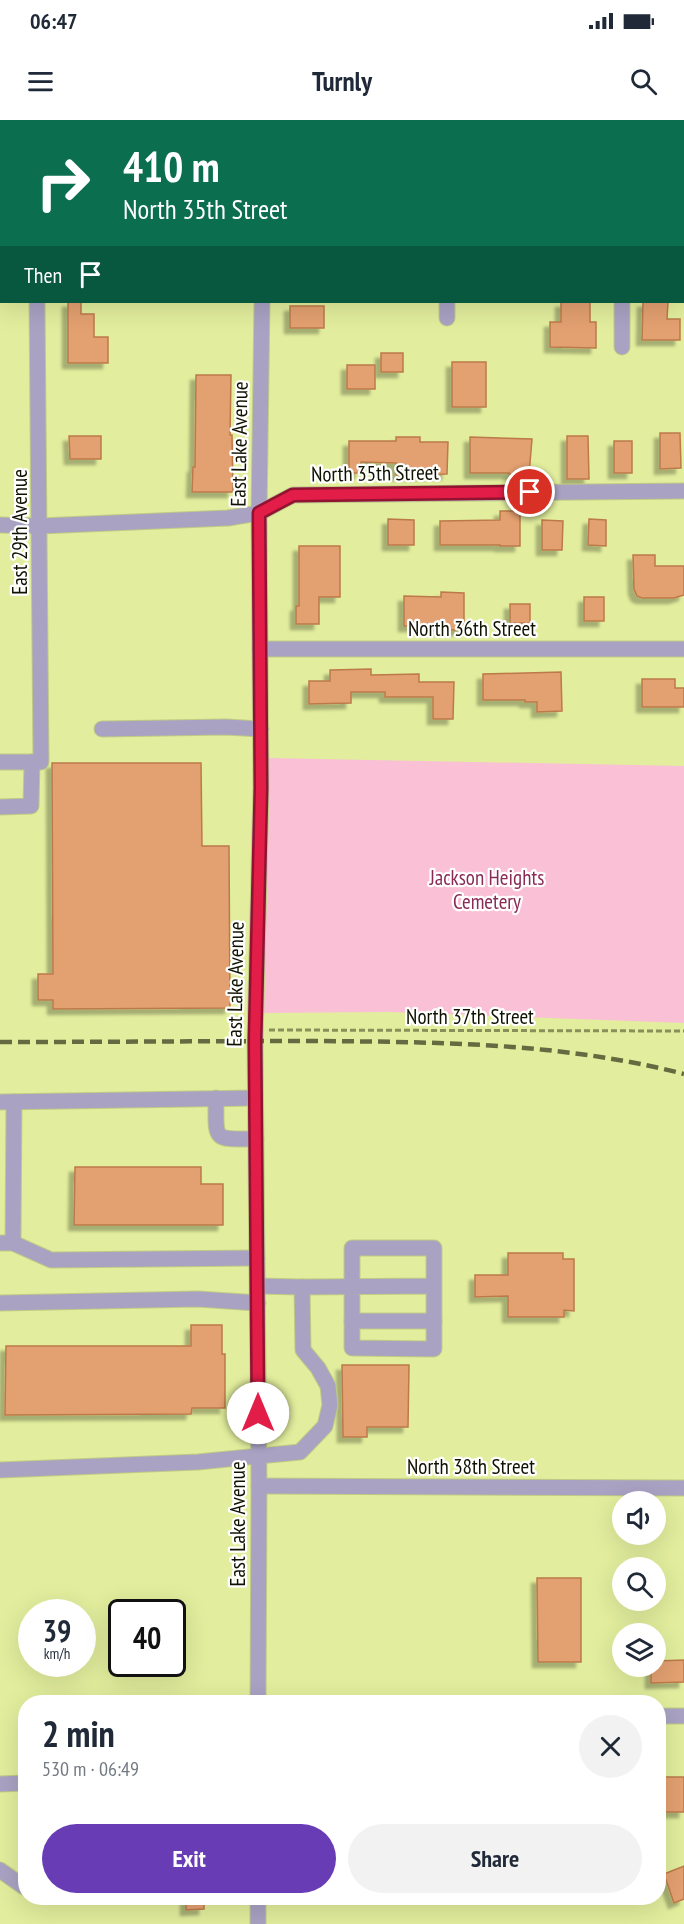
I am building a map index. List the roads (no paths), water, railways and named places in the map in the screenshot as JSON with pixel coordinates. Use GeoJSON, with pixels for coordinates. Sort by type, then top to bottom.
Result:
{"type":"FeatureCollection","features":[{"type":"Feature","properties":{"kind":"street","name":"East 29th Avenue"},"geometry":{"type":"LineString","coordinates":[[0,807],[31,806],[36,762],[40,526],[37,303]]}},
{"type":"Feature","properties":{"kind":"street","name":"East Lake Avenue"},"geometry":{"type":"LineString","coordinates":[[258,1695],[259,1456],[255,1030],[261,729],[259,513],[262,303]]}},
{"type":"Feature","properties":{"kind":"street"},"geometry":{"type":"LineString","coordinates":[[447,303],[447,318]]}},
{"type":"Feature","properties":{"kind":"street"},"geometry":{"type":"LineString","coordinates":[[622,303],[622,347]]}},
{"type":"Feature","properties":{"kind":"street","name":"North 35th Street"},"geometry":{"type":"LineString","coordinates":[[0,525],[40,526],[228,518],[259,513],[293,495],[684,491]]}},
{"type":"Feature","properties":{"kind":"street","name":"North 36th Street"},"geometry":{"type":"LineString","coordinates":[[260,650],[684,649]]}},
{"type":"Feature","properties":{"kind":"street"},"geometry":{"type":"LineString","coordinates":[[102,729],[226,727],[261,729]]}},
{"type":"Feature","properties":{"kind":"street"},"geometry":{"type":"LineString","coordinates":[[0,762],[36,762]]}},
{"type":"Feature","properties":{"kind":"street"},"geometry":{"type":"LineString","coordinates":[[216,1098],[216,1131],[219,1137],[256,1139]]}},
{"type":"Feature","properties":{"kind":"street"},"geometry":{"type":"LineString","coordinates":[[255,1098],[7,1102],[6,1243],[51,1260],[257,1258]]}},
{"type":"Feature","properties":{"kind":"street"},"geometry":{"type":"LineString","coordinates":[[352,1248],[434,1248],[434,1286],[434,1349],[352,1348],[352,1248]]}},
{"type":"Feature","properties":{"kind":"street"},"geometry":{"type":"LineString","coordinates":[[258,1286],[434,1286]]}},
{"type":"Feature","properties":{"kind":"street"},"geometry":{"type":"LineString","coordinates":[[0,1470],[198,1462],[300,1452],[326,1426],[330,1404],[328,1386],[318,1368],[303,1350],[302,1287]]}},
{"type":"Feature","properties":{"kind":"street"},"geometry":{"type":"LineString","coordinates":[[0,1303],[198,1299],[258,1303]]}},
{"type":"Feature","properties":{"kind":"street"},"geometry":{"type":"LineString","coordinates":[[352,1321],[434,1321]]}},
{"type":"Feature","properties":{"kind":"street","name":"North 38th Street"},"geometry":{"type":"LineString","coordinates":[[259,1486],[684,1488]]}},
{"type":"Feature","properties":{"kind":"street"},"geometry":{"type":"LineString","coordinates":[[666,1716],[684,1716]]}},
{"type":"Feature","properties":{"kind":"street"},"geometry":{"type":"LineString","coordinates":[[0,1784],[18,1783]]}},
{"type":"Feature","properties":{"kind":"street"},"geometry":{"type":"LineString","coordinates":[[0,1870],[18,1883]]}},
{"type":"Feature","properties":{"kind":"street"},"geometry":{"type":"LineString","coordinates":[[258,1905],[258,1924]]}},
{"type":"Feature","properties":{"kind":"railway"},"geometry":{"type":"LineString","coordinates":[[0,1042],[318,1041],[502,1046],[593,1056],[684,1074]]}},
{"type":"Feature","properties":{"kind":"park label","name":"Jackson Heights Cemetery"},"geometry":{"type":"Point","coordinates":[487,889]}}]}
